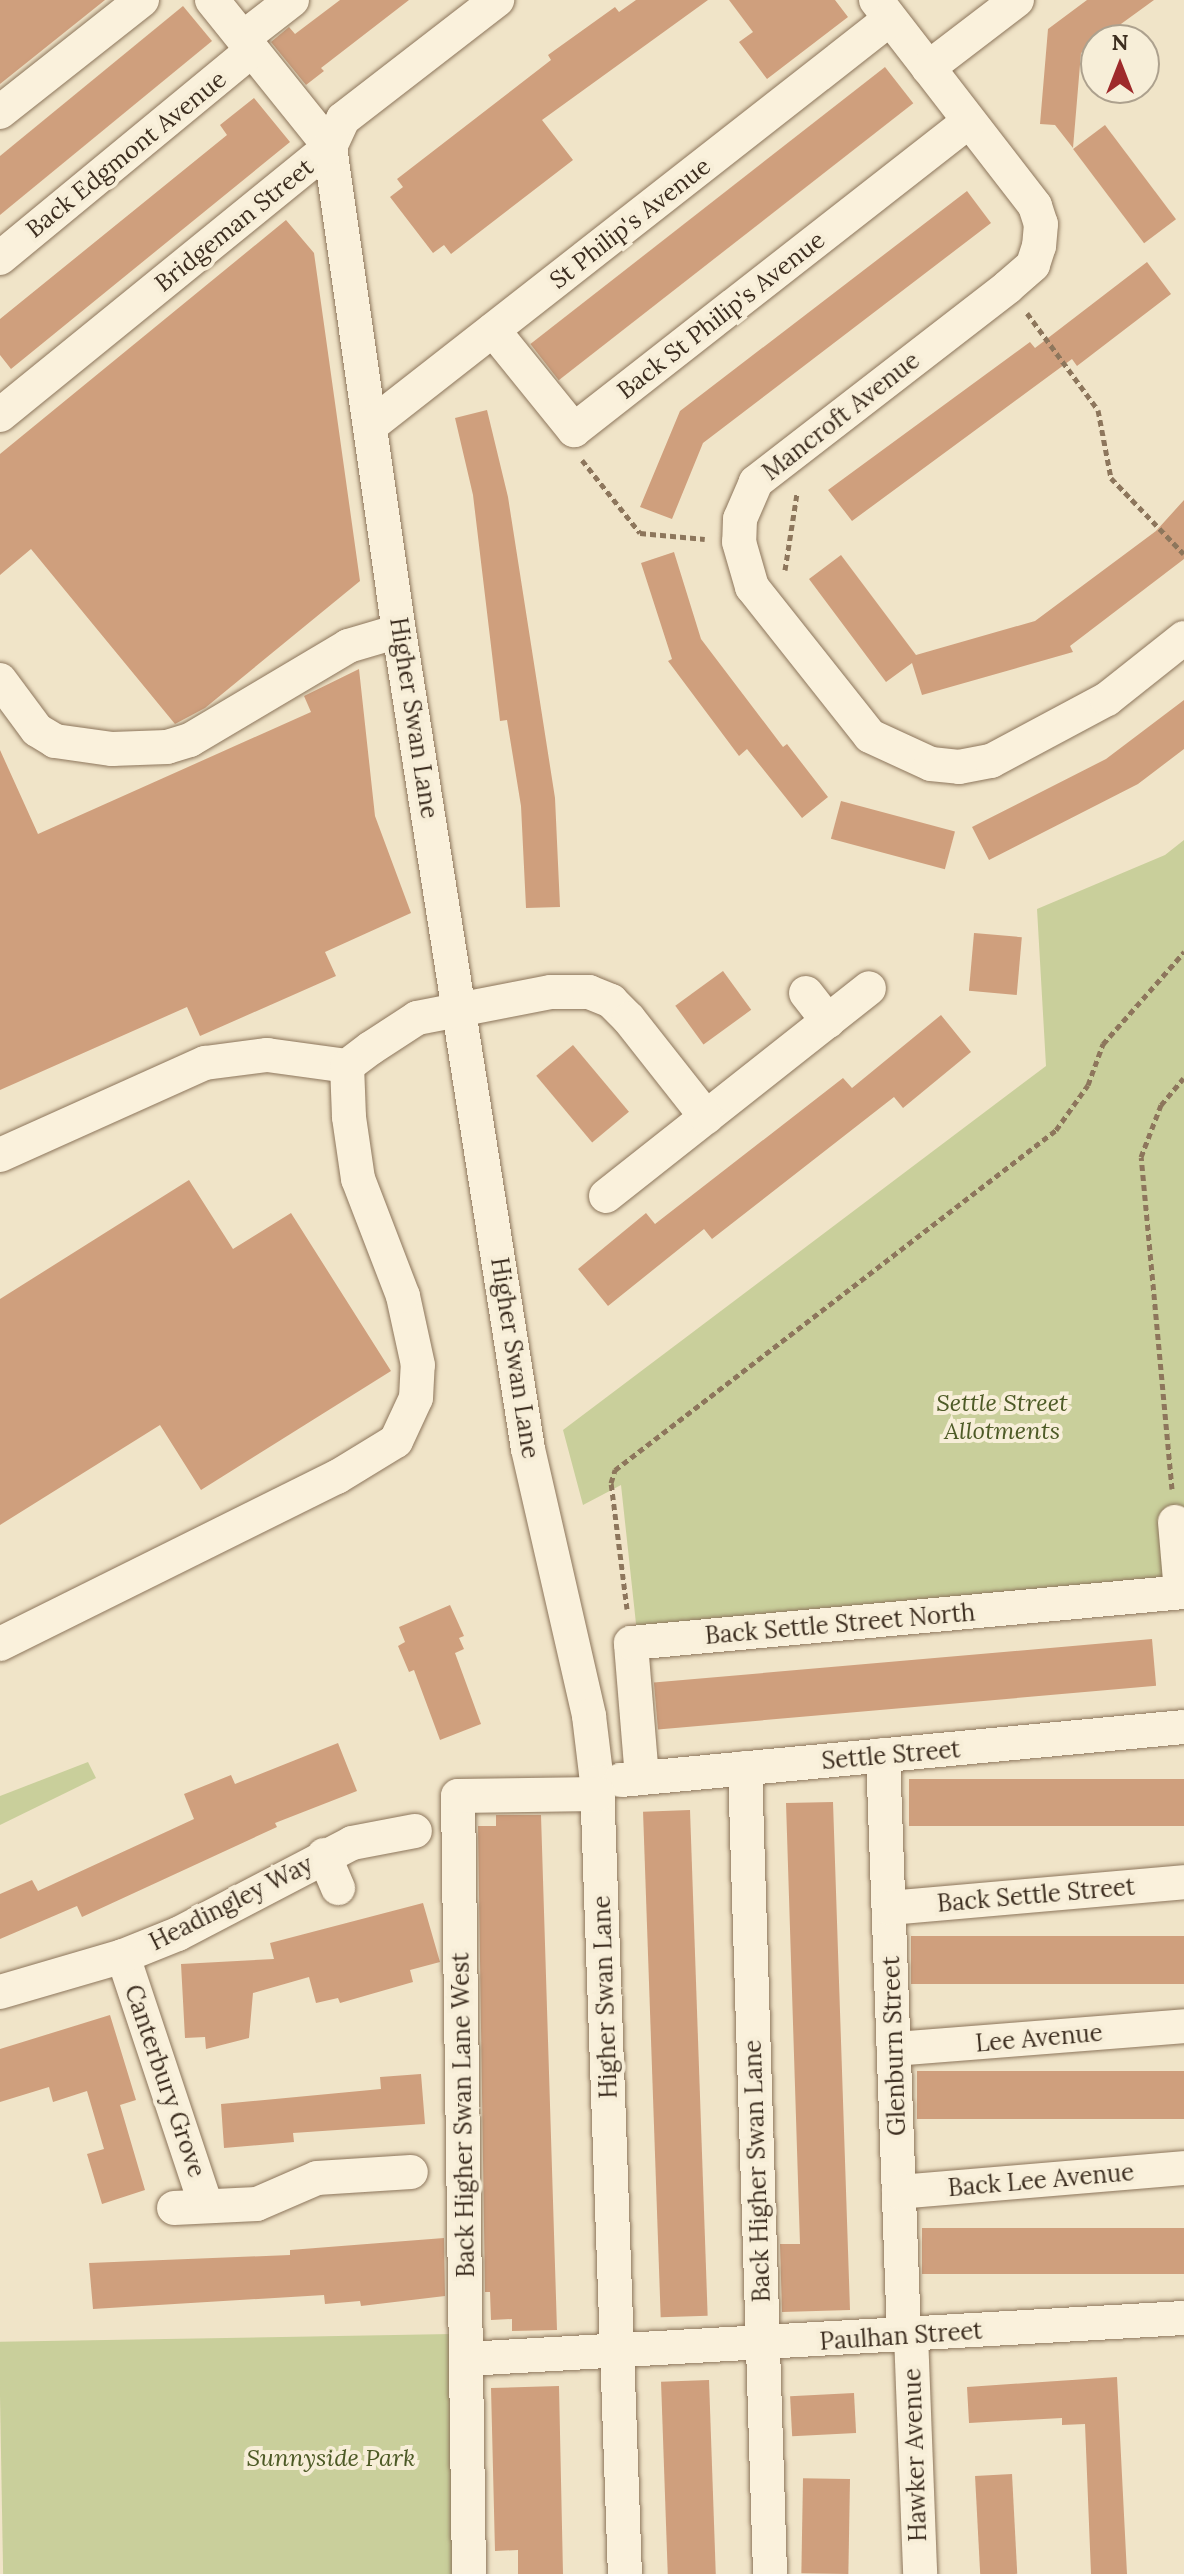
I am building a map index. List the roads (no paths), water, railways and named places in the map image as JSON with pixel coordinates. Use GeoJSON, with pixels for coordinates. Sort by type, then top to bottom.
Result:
{"type":"FeatureCollection","features":[{"type":"Feature","properties":{"kind":"street"},"geometry":{"type":"LineString","coordinates":[[0,112],[142,0]]}},
{"type":"Feature","properties":{"kind":"street"},"geometry":{"type":"LineString","coordinates":[[212,0],[330,147]]}},
{"type":"Feature","properties":{"kind":"street","name":"Back Edgmont Avenue"},"geometry":{"type":"LineString","coordinates":[[0,258],[248,44],[292,0]]}},
{"type":"Feature","properties":{"kind":"street","name":"Bridgeman Street"},"geometry":{"type":"LineString","coordinates":[[0,415],[330,147],[343,119],[497,0]]}},
{"type":"Feature","properties":{"kind":"street"},"geometry":{"type":"LineString","coordinates":[[928,68],[1017,0]]}},
{"type":"Feature","properties":{"kind":"street","name":"Mancroft Avenue"},"geometry":{"type":"LineString","coordinates":[[883,9],[1035,206],[1041,224],[1033,265],[790,452],[756,482],[740,519],[739,542],[744,567],[764,607],[870,736],[898,753],[959,767],[991,761],[1107,699],[1184,638]]}},
{"type":"Feature","properties":{"kind":"street","name":"St Philip's Avenue"},"geometry":{"type":"LineString","coordinates":[[370,426],[493,330],[883,9]]}},
{"type":"Feature","properties":{"kind":"street","name":"Back St Philip's Avenue"},"geometry":{"type":"LineString","coordinates":[[493,330],[574,430],[968,122]]}},
{"type":"Feature","properties":{"kind":"street","name":"Higher Swan Lane"},"geometry":{"type":"LineString","coordinates":[[330,147],[399,631],[461,1008],[528,1449],[589,1716],[597,1788],[625,2574]]}},
{"type":"Feature","properties":{"kind":"street"},"geometry":{"type":"LineString","coordinates":[[0,680],[37,730],[55,741],[112,749],[167,747],[190,740],[348,646],[399,631]]}},
{"type":"Feature","properties":{"kind":"street"},"geometry":{"type":"LineString","coordinates":[[606,1196],[869,988]]}},
{"type":"Feature","properties":{"kind":"street"},"geometry":{"type":"LineString","coordinates":[[0,1155],[205,1063],[267,1055],[347,1066],[417,1018],[568,991],[611,1001],[706,1117]]}},
{"type":"Feature","properties":{"kind":"street"},"geometry":{"type":"LineString","coordinates":[[806,993],[828,1021]]}},
{"type":"Feature","properties":{"kind":"street"},"geometry":{"type":"LineString","coordinates":[[0,1644],[337,1477],[396,1441],[416,1398],[418,1365],[403,1296],[358,1179],[347,1066]]}},
{"type":"Feature","properties":{"kind":"street"},"geometry":{"type":"LineString","coordinates":[[1175,1522],[1182,1592]]}},
{"type":"Feature","properties":{"kind":"street","name":"Back Settle Street North"},"geometry":{"type":"LineString","coordinates":[[642,1778],[631,1643],[1182,1592]]}},
{"type":"Feature","properties":{"kind":"street","name":"Settle Street"},"geometry":{"type":"LineString","coordinates":[[597,1788],[642,1778],[1184,1727]]}},
{"type":"Feature","properties":{"kind":"street","name":"Glenburn Street"},"geometry":{"type":"LineString","coordinates":[[883,1755],[899,2192],[908,2336]]}},
{"type":"Feature","properties":{"kind":"street","name":"Back Higher Swan Lane"},"geometry":{"type":"LineString","coordinates":[[745,1768],[770,2574]]}},
{"type":"Feature","properties":{"kind":"street","name":"Back Higher Swan Lane West"},"geometry":{"type":"LineString","coordinates":[[469,2574],[458,1796],[597,1788]]}},
{"type":"Feature","properties":{"kind":"street","name":"Headingley Way"},"geometry":{"type":"LineString","coordinates":[[0,1992],[123,1956],[190,1928],[324,1855],[373,1837],[415,1831]]}},
{"type":"Feature","properties":{"kind":"street","name":"Headingley Way"},"geometry":{"type":"LineString","coordinates":[[324,1855],[338,1888]]}},
{"type":"Feature","properties":{"kind":"street","name":"Back Settle Street"},"geometry":{"type":"LineString","coordinates":[[889,1908],[1184,1882]]}},
{"type":"Feature","properties":{"kind":"street","name":"Canterbury Grove"},"geometry":{"type":"LineString","coordinates":[[123,1956],[190,2206],[257,2204],[317,2178],[359,2190],[411,2172]]}},
{"type":"Feature","properties":{"kind":"street","name":"Lee Avenue"},"geometry":{"type":"LineString","coordinates":[[894,2049],[1184,2026]]}},
{"type":"Feature","properties":{"kind":"street","name":"Back Lee Avenue"},"geometry":{"type":"LineString","coordinates":[[899,2192],[1184,2168]]}},
{"type":"Feature","properties":{"kind":"street","name":"Paulhan Street"},"geometry":{"type":"LineString","coordinates":[[466,2359],[619,2354],[1184,2318]]}},
{"type":"Feature","properties":{"kind":"street","name":"Hawker Avenue"},"geometry":{"type":"LineString","coordinates":[[908,2336],[920,2574]]}},
{"type":"Feature","properties":{"kind":"park label","name":"Settle Street Allotments"},"geometry":{"type":"Point","coordinates":[1002,1417]}},
{"type":"Feature","properties":{"kind":"park label","name":"Sunnyside Park"},"geometry":{"type":"Point","coordinates":[331,2458]}}]}
